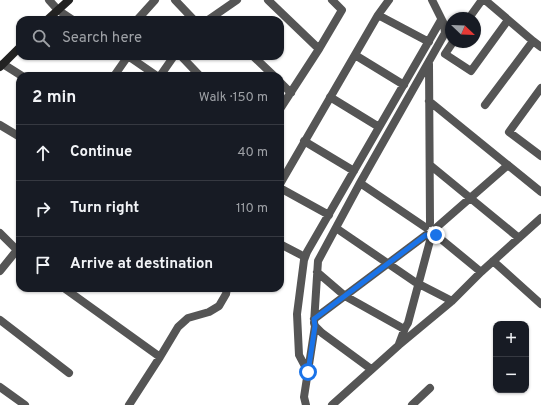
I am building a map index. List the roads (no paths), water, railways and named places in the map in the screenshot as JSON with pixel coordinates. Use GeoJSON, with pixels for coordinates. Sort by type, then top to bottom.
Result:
{"type":"FeatureCollection","features":[{"type":"Feature","properties":{"kind":"main road"},"geometry":{"type":"LineString","coordinates":[[51,16],[69,0]]}},
{"type":"Feature","properties":{"kind":"main road"},"geometry":{"type":"LineString","coordinates":[[1,65],[16,51]]}},
{"type":"Feature","properties":{"kind":"street"},"geometry":{"type":"LineString","coordinates":[[49,0],[58,10],[67,16]]}},
{"type":"Feature","properties":{"kind":"street"},"geometry":{"type":"LineString","coordinates":[[141,16],[155,0]]}},
{"type":"Feature","properties":{"kind":"street"},"geometry":{"type":"LineString","coordinates":[[175,0],[190,16]]}},
{"type":"Feature","properties":{"kind":"street"},"geometry":{"type":"LineString","coordinates":[[217,16],[237,0]]}},
{"type":"Feature","properties":{"kind":"street"},"geometry":{"type":"LineString","coordinates":[[268,0],[319,49]]}},
{"type":"Feature","properties":{"kind":"street"},"geometry":{"type":"LineString","coordinates":[[284,103],[342,10],[332,0]]}},
{"type":"Feature","properties":{"kind":"street"},"geometry":{"type":"LineString","coordinates":[[284,177],[378,15],[389,0]]}},
{"type":"Feature","properties":{"kind":"street"},"geometry":{"type":"LineString","coordinates":[[306,405],[304,397],[314,322],[318,261],[360,183],[445,33],[445,28],[432,0]]}},
{"type":"Feature","properties":{"kind":"street"},"geometry":{"type":"LineString","coordinates":[[473,12],[482,0]]}},
{"type":"Feature","properties":{"kind":"street"},"geometry":{"type":"LineString","coordinates":[[485,0],[541,47]]}},
{"type":"Feature","properties":{"kind":"street"},"geometry":{"type":"LineString","coordinates":[[378,15],[429,42]]}},
{"type":"Feature","properties":{"kind":"street"},"geometry":{"type":"LineString","coordinates":[[308,372],[299,355],[297,314],[305,257],[441,20]]}},
{"type":"Feature","properties":{"kind":"street"},"geometry":{"type":"LineString","coordinates":[[449,48],[445,54],[471,71],[508,20]]}},
{"type":"Feature","properties":{"kind":"street"},"geometry":{"type":"LineString","coordinates":[[485,105],[533,41]]}},
{"type":"Feature","properties":{"kind":"street"},"geometry":{"type":"LineString","coordinates":[[355,55],[404,85]]}},
{"type":"Feature","properties":{"kind":"street"},"geometry":{"type":"LineString","coordinates":[[117,72],[125,60]]}},
{"type":"Feature","properties":{"kind":"street"},"geometry":{"type":"LineString","coordinates":[[135,60],[157,72]]}},
{"type":"Feature","properties":{"kind":"street"},"geometry":{"type":"LineString","coordinates":[[164,72],[171,60]]}},
{"type":"Feature","properties":{"kind":"street"},"geometry":{"type":"LineString","coordinates":[[185,60],[196,72]]}},
{"type":"Feature","properties":{"kind":"street"},"geometry":{"type":"LineString","coordinates":[[257,60],[270,72]]}},
{"type":"Feature","properties":{"kind":"street"},"geometry":{"type":"LineString","coordinates":[[429,62],[431,226]]}},
{"type":"Feature","properties":{"kind":"street"},"geometry":{"type":"LineString","coordinates":[[1,65],[16,73]]}},
{"type":"Feature","properties":{"kind":"street"},"geometry":{"type":"LineString","coordinates":[[284,86],[290,93]]}},
{"type":"Feature","properties":{"kind":"street"},"geometry":{"type":"LineString","coordinates":[[541,88],[509,132],[541,156]]}},
{"type":"Feature","properties":{"kind":"street"},"geometry":{"type":"LineString","coordinates":[[330,97],[380,127]]}},
{"type":"Feature","properties":{"kind":"street"},"geometry":{"type":"LineString","coordinates":[[429,101],[541,192]]}},
{"type":"Feature","properties":{"kind":"street"},"geometry":{"type":"LineString","coordinates":[[0,125],[16,135]]}},
{"type":"Feature","properties":{"kind":"street"},"geometry":{"type":"LineString","coordinates":[[304,141],[354,171]]}},
{"type":"Feature","properties":{"kind":"street"},"geometry":{"type":"LineString","coordinates":[[481,272],[424,232],[470,198],[508,164]]}},
{"type":"Feature","properties":{"kind":"street"},"geometry":{"type":"LineString","coordinates":[[430,165],[519,238]]}},
{"type":"Feature","properties":{"kind":"street"},"geometry":{"type":"LineString","coordinates":[[314,322],[345,296],[389,263],[438,232],[431,226],[360,183]]}},
{"type":"Feature","properties":{"kind":"street"},"geometry":{"type":"LineString","coordinates":[[284,190],[329,215]]}},
{"type":"Feature","properties":{"kind":"street"},"geometry":{"type":"LineString","coordinates":[[332,405],[371,369],[452,301],[481,272],[541,218]]}},
{"type":"Feature","properties":{"kind":"street"},"geometry":{"type":"LineString","coordinates":[[336,228],[417,283],[452,301]]}},
{"type":"Feature","properties":{"kind":"street"},"geometry":{"type":"LineString","coordinates":[[0,233],[16,248]]}},
{"type":"Feature","properties":{"kind":"street"},"geometry":{"type":"LineString","coordinates":[[399,345],[404,328],[408,323],[417,283],[431,236]]}},
{"type":"Feature","properties":{"kind":"street"},"geometry":{"type":"LineString","coordinates":[[284,246],[305,257]]}},
{"type":"Feature","properties":{"kind":"street"},"geometry":{"type":"LineString","coordinates":[[0,271],[16,254]]}},
{"type":"Feature","properties":{"kind":"street"},"geometry":{"type":"LineString","coordinates":[[493,261],[541,304]]}},
{"type":"Feature","properties":{"kind":"street"},"geometry":{"type":"LineString","coordinates":[[317,272],[345,296],[404,328]]}},
{"type":"Feature","properties":{"kind":"street"},"geometry":{"type":"LineString","coordinates":[[70,292],[160,357]]}},
{"type":"Feature","properties":{"kind":"street"},"geometry":{"type":"LineString","coordinates":[[129,405],[178,327],[188,318],[209,312],[219,306],[226,292]]}},
{"type":"Feature","properties":{"kind":"street"},"geometry":{"type":"LineString","coordinates":[[0,320],[69,373]]}},
{"type":"Feature","properties":{"kind":"street"},"geometry":{"type":"LineString","coordinates":[[314,322],[322,333],[371,369]]}},
{"type":"Feature","properties":{"kind":"street"},"geometry":{"type":"LineString","coordinates":[[0,387],[25,405]]}},
{"type":"Feature","properties":{"kind":"street"},"geometry":{"type":"LineString","coordinates":[[412,405],[430,388]]}}]}
